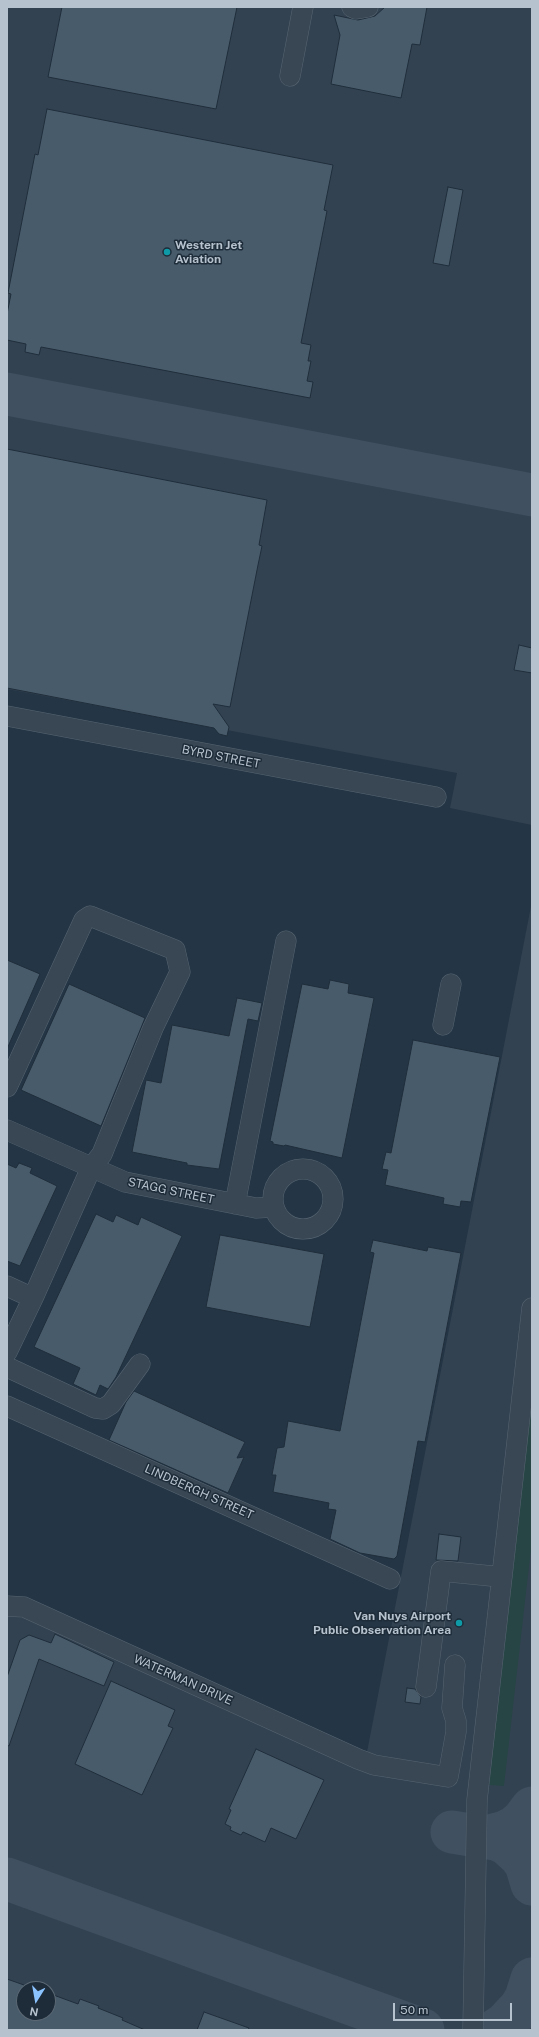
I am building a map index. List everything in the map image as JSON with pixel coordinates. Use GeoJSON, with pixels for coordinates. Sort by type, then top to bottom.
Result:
{"type":"FeatureCollection","features":[{"type":"Feature","properties":{"kind":"street"},"geometry":{"type":"LineString","coordinates":[[290,76],[303,7]]}},
{"type":"Feature","properties":{"kind":"street"},"geometry":{"type":"LineString","coordinates":[[352,7],[356,9],[368,7]]}},
{"type":"Feature","properties":{"kind":"street","name":"BYRD STREET"},"geometry":{"type":"LineString","coordinates":[[7,716],[436,798]]}},
{"type":"Feature","properties":{"kind":"street"},"geometry":{"type":"LineString","coordinates":[[7,1087],[84,920],[90,916],[175,950],[180,972],[153,1028],[102,1154],[91,1168],[33,1298],[7,1352]]}},
{"type":"Feature","properties":{"kind":"street"},"geometry":{"type":"LineString","coordinates":[[235,1204],[286,941]]}},
{"type":"Feature","properties":{"kind":"street"},"geometry":{"type":"LineString","coordinates":[[443,1025],[451,984]]}},
{"type":"Feature","properties":{"kind":"street","name":"STAGG STREET"},"geometry":{"type":"LineString","coordinates":[[7,1130],[125,1182],[144,1187],[256,1208],[274,1207]]}},
{"type":"Feature","properties":{"kind":"street"},"geometry":{"type":"LineString","coordinates":[[7,1286],[33,1298]]}},
{"type":"Feature","properties":{"kind":"street"},"geometry":{"type":"LineString","coordinates":[[473,2030],[475,1836],[478,1783],[532,1308]]}},
{"type":"Feature","properties":{"kind":"street"},"geometry":{"type":"LineString","coordinates":[[7,1367],[95,1408],[103,1409],[111,1404],[140,1364]]}},
{"type":"Feature","properties":{"kind":"street","name":"LINDBERGH STREET"},"geometry":{"type":"LineString","coordinates":[[7,1406],[390,1579]]}},
{"type":"Feature","properties":{"kind":"street"},"geometry":{"type":"LineString","coordinates":[[426,1687],[441,1571],[502,1577]]}},
{"type":"Feature","properties":{"kind":"street","name":"WATERMAN DRIVE"},"geometry":{"type":"LineString","coordinates":[[7,1606],[24,1608],[358,1759],[374,1765],[478,1783]]}},
{"type":"Feature","properties":{"kind":"street"},"geometry":{"type":"LineString","coordinates":[[448,1777],[456,1732],[456,1722],[452,1708],[455,1665]]}},
{"type":"Feature","properties":{"kind":"shaded area"},"geometry":{"type":"Polygon","coordinates":[[[7,7],[532,7],[532,825],[450,808],[457,773],[7,689],[7,7]]]}},
{"type":"Feature","properties":{"kind":"shaded area"},"geometry":{"type":"Polygon","coordinates":[[[532,901],[532,2030],[7,2030],[7,1615],[25,1618],[359,1769],[367,1752],[532,901]]]}},
{"type":"Feature","properties":{"kind":"green space"},"geometry":{"type":"Polygon","coordinates":[[[532,1395],[532,1540],[504,1786],[489,1785],[532,1395]]]}},
{"type":"Feature","properties":{"kind":"building"},"geometry":{"type":"Polygon","coordinates":[[[62,7],[237,7],[216,109],[48,77],[62,7]]]}},
{"type":"Feature","properties":{"kind":"building"},"geometry":{"type":"Polygon","coordinates":[[[385,7],[427,7],[420,45],[412,44],[401,98],[331,84],[340,35],[334,15],[358,20],[375,16],[385,7]]]}},
{"type":"Feature","properties":{"kind":"building","name":"Western Jet Aviation"},"geometry":{"type":"Polygon","coordinates":[[[47,109],[333,165],[324,210],[327,211],[301,343],[311,345],[308,361],[311,361],[307,381],[313,382],[310,398],[41,347],[39,355],[25,352],[26,344],[7,340],[7,314],[11,294],[8,293],[35,154],[38,155],[47,109]]]}},
{"type":"Feature","properties":{"kind":"building"},"geometry":{"type":"Polygon","coordinates":[[[448,187],[463,190],[449,266],[433,263],[448,187]]]}},
{"type":"Feature","properties":{"kind":"building"},"geometry":{"type":"Polygon","coordinates":[[[7,449],[267,500],[259,545],[262,546],[230,707],[213,704],[229,727],[227,736],[219,734],[214,728],[7,688],[7,449]]]}},
{"type":"Feature","properties":{"kind":"building"},"geometry":{"type":"Polygon","coordinates":[[[519,645],[532,648],[532,673],[514,670],[519,645]]]}},
{"type":"Feature","properties":{"kind":"building"},"geometry":{"type":"Polygon","coordinates":[[[7,960],[40,974],[7,1049],[7,960]]]}},
{"type":"Feature","properties":{"kind":"building"},"geometry":{"type":"Polygon","coordinates":[[[330,980],[349,984],[348,993],[374,998],[342,1158],[285,1145],[273,1144],[273,1142],[270,1141],[302,984],[328,989],[330,980]]]}},
{"type":"Feature","properties":{"kind":"building"},"geometry":{"type":"Polygon","coordinates":[[[69,984],[145,1018],[101,1126],[21,1090],[69,984]]]}},
{"type":"Feature","properties":{"kind":"building"},"geometry":{"type":"Polygon","coordinates":[[[237,998],[262,1003],[258,1021],[248,1019],[219,1169],[187,1165],[187,1163],[132,1152],[146,1080],[161,1083],[172,1025],[229,1036],[237,998]]]}},
{"type":"Feature","properties":{"kind":"building"},"geometry":{"type":"Polygon","coordinates":[[[413,1040],[500,1057],[471,1202],[461,1201],[460,1207],[443,1204],[444,1198],[385,1185],[388,1170],[382,1169],[386,1152],[391,1153],[413,1040]]]}},
{"type":"Feature","properties":{"kind":"building"},"geometry":{"type":"Polygon","coordinates":[[[19,1163],[32,1168],[30,1173],[57,1186],[20,1266],[7,1261],[7,1164],[16,1168],[19,1163]]]}},
{"type":"Feature","properties":{"kind":"building"},"geometry":{"type":"Polygon","coordinates":[[[96,1214],[113,1222],[116,1215],[138,1225],[141,1217],[182,1236],[116,1377],[108,1389],[100,1385],[96,1395],[73,1384],[80,1368],[34,1347],[96,1214]]]}},
{"type":"Feature","properties":{"kind":"building"},"geometry":{"type":"Polygon","coordinates":[[[220,1235],[324,1254],[310,1327],[206,1307],[220,1235]]]}},
{"type":"Feature","properties":{"kind":"building"},"geometry":{"type":"Polygon","coordinates":[[[373,1240],[427,1251],[428,1247],[461,1253],[425,1442],[418,1441],[397,1556],[394,1559],[360,1553],[330,1539],[336,1510],[328,1509],[329,1503],[273,1492],[276,1475],[272,1475],[277,1448],[284,1447],[288,1421],[340,1431],[374,1253],[370,1252],[373,1240]]]}},
{"type":"Feature","properties":{"kind":"building"},"geometry":{"type":"Polygon","coordinates":[[[134,1391],[245,1442],[237,1458],[244,1457],[228,1493],[109,1440],[126,1402],[134,1391]]]}},
{"type":"Feature","properties":{"kind":"building"},"geometry":{"type":"Polygon","coordinates":[[[439,1534],[461,1537],[458,1561],[436,1560],[439,1534]]]}},
{"type":"Feature","properties":{"kind":"building"},"geometry":{"type":"Polygon","coordinates":[[[55,1634],[114,1662],[104,1686],[39,1659],[9,1746],[7,1745],[7,1677],[20,1640],[29,1635],[51,1643],[55,1634]]]}},
{"type":"Feature","properties":{"kind":"building"},"geometry":{"type":"Polygon","coordinates":[[[111,1681],[175,1710],[168,1726],[173,1728],[142,1795],[75,1764],[111,1681]]]}},
{"type":"Feature","properties":{"kind":"building"},"geometry":{"type":"Polygon","coordinates":[[[407,1688],[415,1689],[421,1697],[420,1704],[405,1702],[407,1688]]]}},
{"type":"Feature","properties":{"kind":"building"},"geometry":{"type":"Polygon","coordinates":[[[256,1749],[324,1780],[296,1839],[271,1828],[265,1842],[243,1832],[241,1835],[230,1830],[231,1827],[225,1824],[231,1810],[229,1809],[256,1749]]]}},
{"type":"Feature","properties":{"kind":"building"},"geometry":{"type":"Polygon","coordinates":[[[7,1979],[16,1982],[16,2021],[56,2021],[56,1996],[78,2004],[80,1999],[99,2006],[98,2008],[123,2018],[122,2020],[145,2030],[7,2030],[7,1979]]]}},
{"type":"Feature","properties":{"kind":"building"},"geometry":{"type":"Polygon","coordinates":[[[204,2012],[249,2028],[248,2030],[197,2030],[204,2012]]]}},
{"type":"Feature","properties":{"kind":"taxiway"},"geometry":{"type":"LineString","coordinates":[[7,394],[532,495]]}},
{"type":"Feature","properties":{"kind":"taxiway"},"geometry":{"type":"LineString","coordinates":[[485,1837],[505,1832],[515,1827],[523,1820],[532,1808]]}},
{"type":"Feature","properties":{"kind":"taxiway"},"geometry":{"type":"LineString","coordinates":[[452,1832],[532,1845]]}},
{"type":"Feature","properties":{"kind":"taxiway"},"geometry":{"type":"LineString","coordinates":[[496,1839],[507,1844],[520,1856],[526,1864],[532,1884]]}},
{"type":"Feature","properties":{"kind":"taxiway"},"geometry":{"type":"LineString","coordinates":[[7,1879],[423,2030]]}},
{"type":"Feature","properties":{"kind":"taxiway"},"geometry":{"type":"LineString","coordinates":[[496,2030],[505,2024],[520,2008],[526,1998],[532,1979]]}},
{"type":"Feature","properties":{"kind":"place","name":"Western Jet Aviation"},"geometry":{"type":"Point","coordinates":[167,252]}},
{"type":"Feature","properties":{"kind":"place","name":"Van Nuys Airport Public Observation Area"},"geometry":{"type":"Point","coordinates":[459,1623]}}]}
